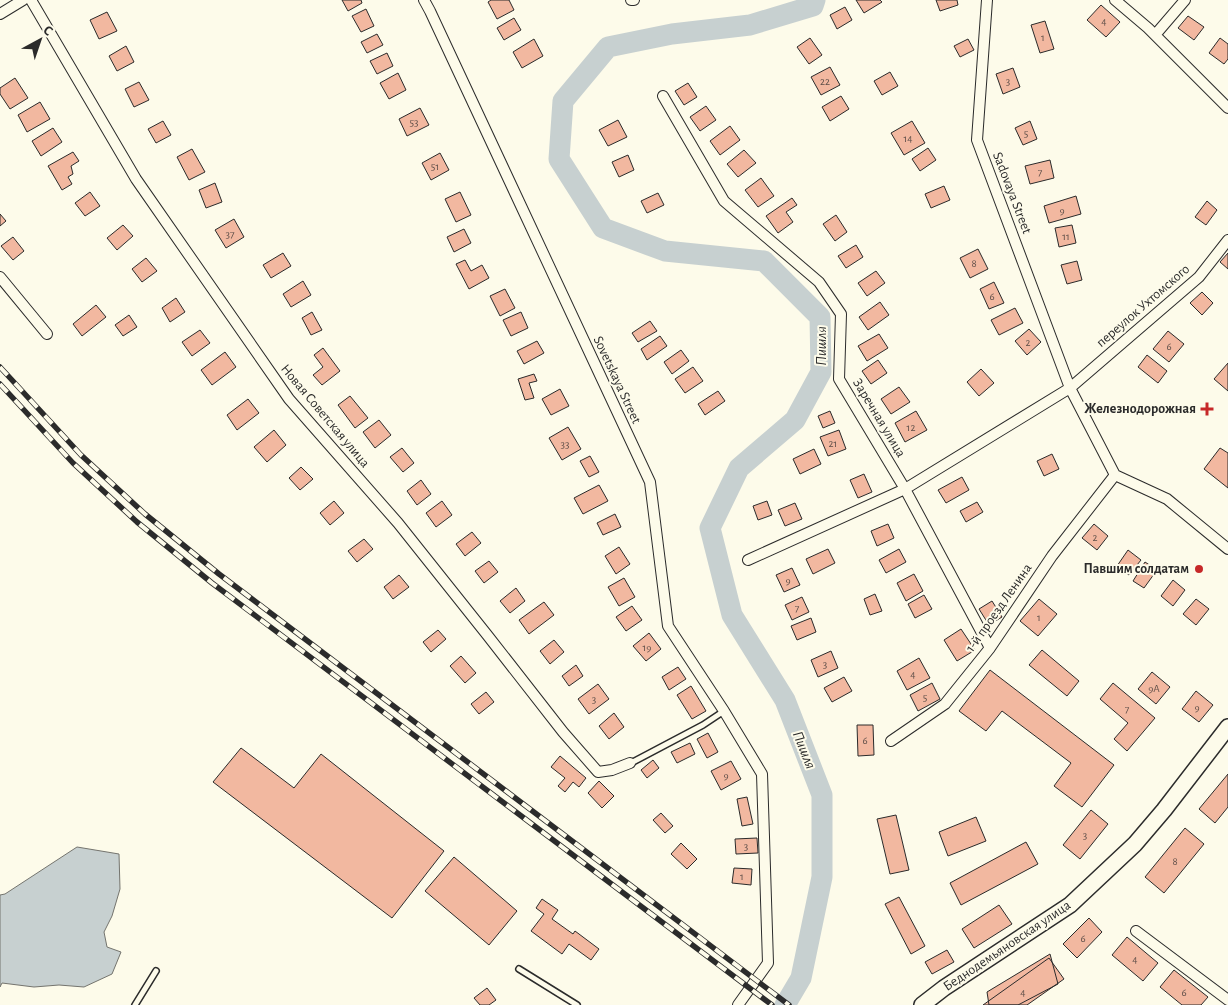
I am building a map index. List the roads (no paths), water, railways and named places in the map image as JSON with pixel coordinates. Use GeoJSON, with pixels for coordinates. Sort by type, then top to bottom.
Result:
{"type":"FeatureCollection","features":[{"type":"Feature","properties":{"kind":"main road","name":"Беднодемьяновская улица"},"geometry":{"type":"LineString","coordinates":[[922,1005],[944,988],[1070,905],[1135,844],[1164,810],[1228,727]]}},
{"type":"Feature","properties":{"kind":"street"},"geometry":{"type":"LineString","coordinates":[[0,14],[23,0]]}},
{"type":"Feature","properties":{"kind":"street","name":"Новая Советская улица"},"geometry":{"type":"LineString","coordinates":[[30,0],[136,179],[289,399],[398,523],[563,732],[598,772],[612,770],[630,763]]}},
{"type":"Feature","properties":{"kind":"street","name":"Sovetskaya Street"},"geometry":{"type":"LineString","coordinates":[[424,0],[650,482],[668,626],[724,711],[762,774],[768,962],[738,1005]]}},
{"type":"Feature","properties":{"kind":"street","name":"Sadovaya Street"},"geometry":{"type":"LineString","coordinates":[[987,0],[977,140],[1070,388],[1114,475]]}},
{"type":"Feature","properties":{"kind":"street"},"geometry":{"type":"LineString","coordinates":[[1115,0],[1155,35],[1228,108]]}},
{"type":"Feature","properties":{"kind":"street"},"geometry":{"type":"LineString","coordinates":[[1155,35],[1184,0]]}},
{"type":"Feature","properties":{"kind":"street","name":"Заречная улица"},"geometry":{"type":"LineString","coordinates":[[663,96],[724,200],[819,282],[841,314],[839,378],[905,489],[990,648]]}},
{"type":"Feature","properties":{"kind":"street","name":"переулок Ухтомского"},"geometry":{"type":"LineString","coordinates":[[748,560],[905,489],[1070,388],[1199,277],[1228,240]]}},
{"type":"Feature","properties":{"kind":"street"},"geometry":{"type":"LineString","coordinates":[[0,276],[47,334]]}},
{"type":"Feature","properties":{"kind":"street"},"geometry":{"type":"LineString","coordinates":[[1114,475],[1166,499],[1228,549]]}},
{"type":"Feature","properties":{"kind":"street","name":"1-й проезд Ленина"},"geometry":{"type":"LineString","coordinates":[[891,741],[945,704],[990,648],[1052,556],[1114,475]]}},
{"type":"Feature","properties":{"kind":"street"},"geometry":{"type":"LineString","coordinates":[[1136,931],[1228,1000]]}},
{"type":"Feature","properties":{"kind":"lane"},"geometry":{"type":"LineString","coordinates":[[630,763],[702,725],[724,711]]}},
{"type":"Feature","properties":{"kind":"lane"},"geometry":{"type":"LineString","coordinates":[[519,969],[577,1005]]}},
{"type":"Feature","properties":{"kind":"lane"},"geometry":{"type":"LineString","coordinates":[[135,1005],[156,971]]}},
{"type":"Feature","properties":{"kind":"waterway","name":"Пишля"},"geometry":{"type":"LineString","coordinates":[[785,1005],[801,978],[822,877],[822,795],[785,700],[732,615],[710,528],[739,468],[795,420],[821,372],[820,317],[764,261],[665,251],[603,228],[559,159],[563,101],[608,47],[672,34],[750,25],[813,6],[815,0]]}},
{"type":"Feature","properties":{"kind":"railway"},"geometry":{"type":"LineString","coordinates":[[0,367],[81,455],[145,514],[219,574],[789,1005]]}},
{"type":"Feature","properties":{"kind":"railway"},"geometry":{"type":"LineString","coordinates":[[0,384],[73,463],[137,522],[212,583],[772,1005]]}},
{"type":"Feature","properties":{"kind":"place","name":"Железнодорожная"},"geometry":{"type":"Point","coordinates":[1207,409]}},
{"type":"Feature","properties":{"kind":"place","name":"Павшим солдатам"},"geometry":{"type":"Point","coordinates":[1199,569]}}]}
